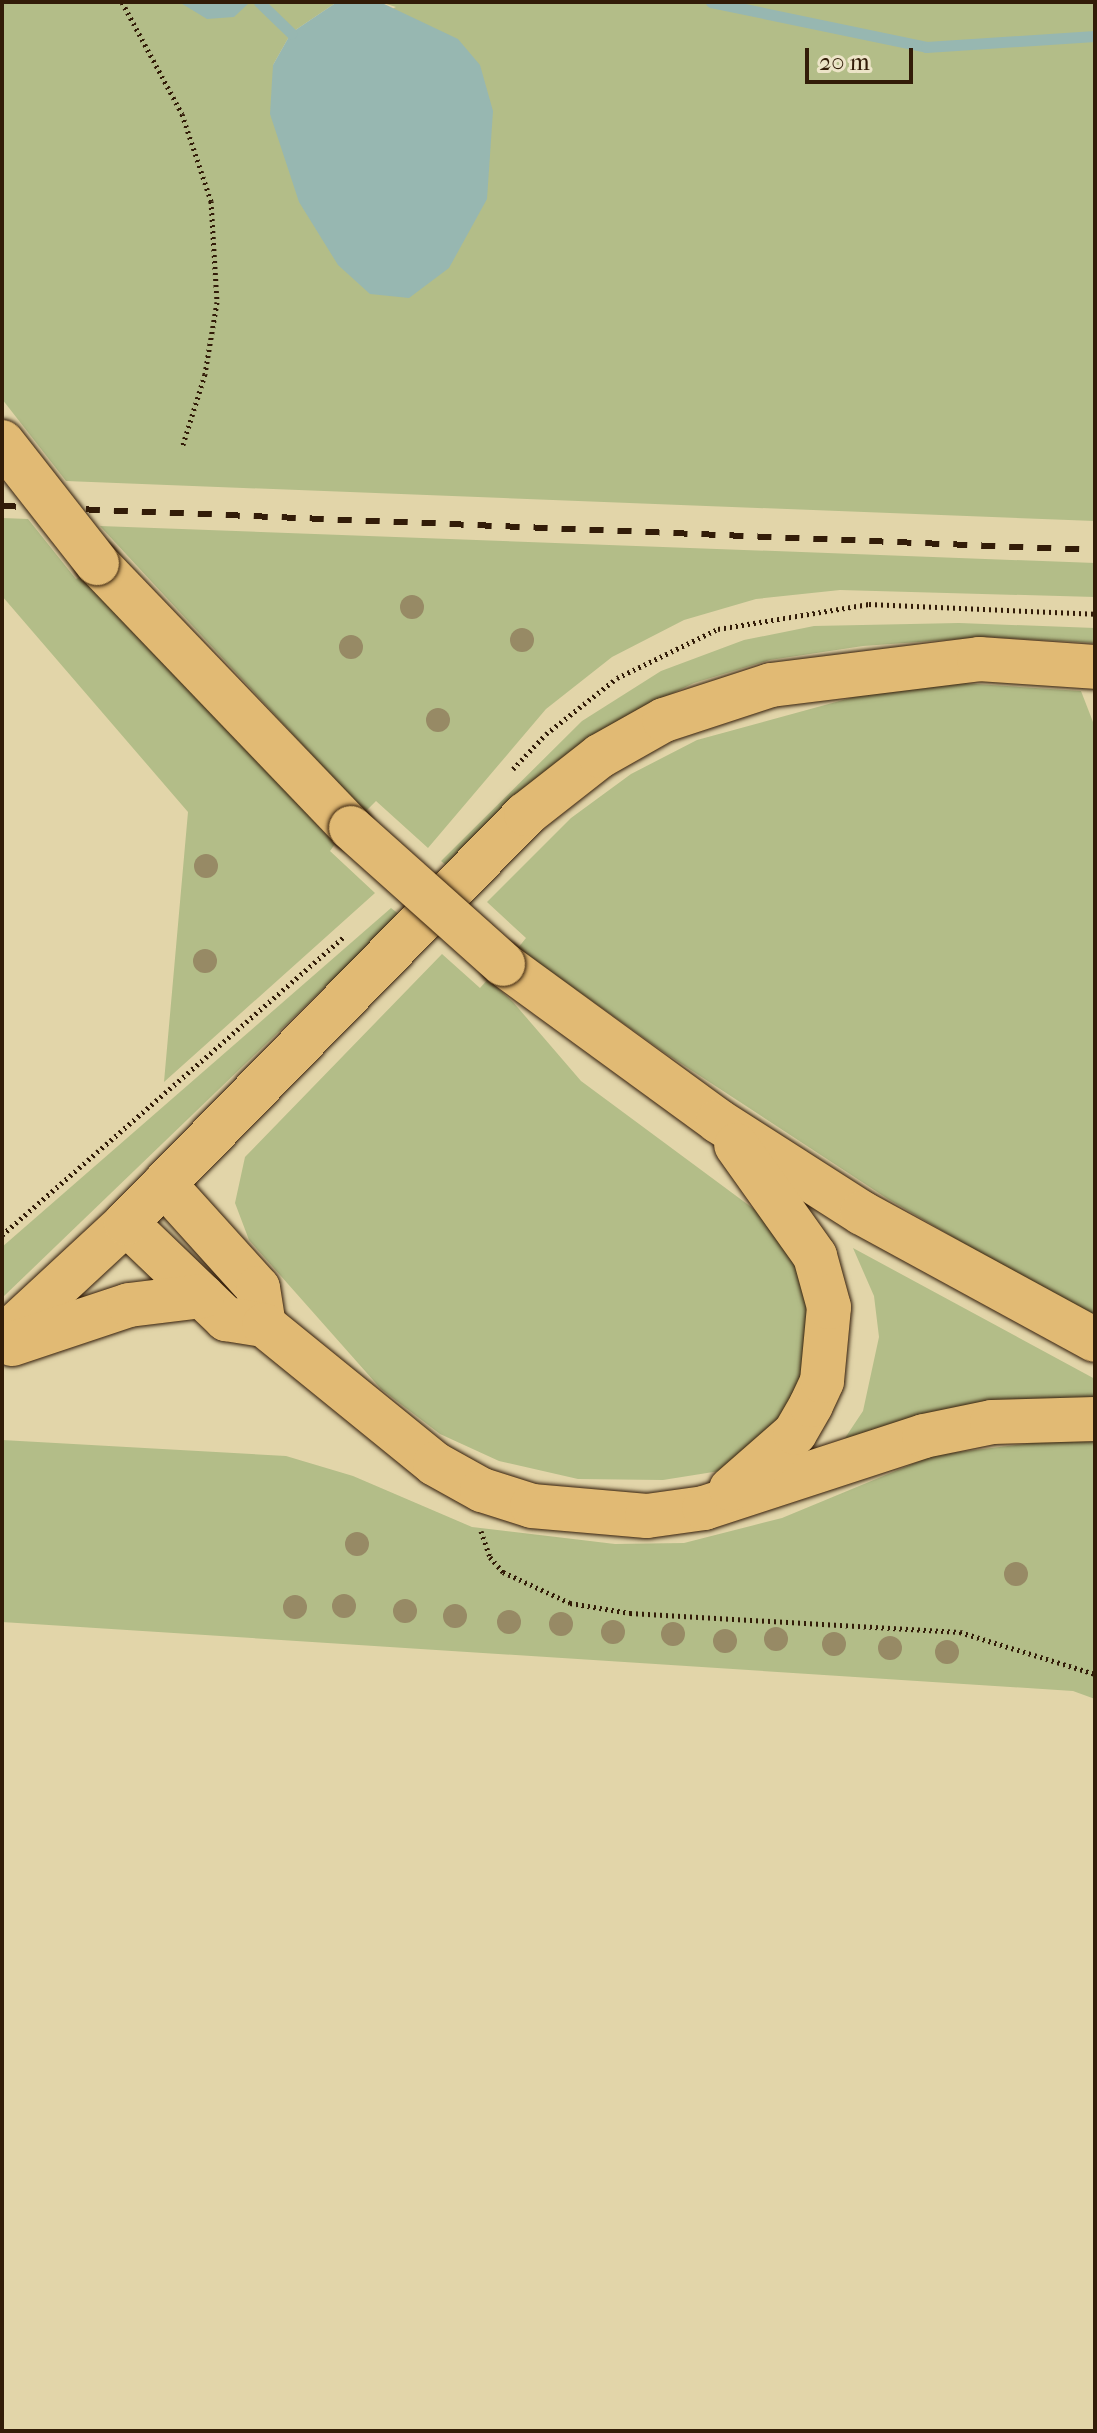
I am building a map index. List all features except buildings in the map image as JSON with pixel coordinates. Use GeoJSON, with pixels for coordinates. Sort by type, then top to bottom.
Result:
{"type":"FeatureCollection","features":[{"type":"Feature","properties":{"kind":"main road"},"geometry":{"type":"LineString","coordinates":[[2,442],[97,563],[351,828],[503,964],[718,1121],[862,1213],[1095,1340]]}},
{"type":"Feature","properties":{"kind":"main road"},"geometry":{"type":"LineString","coordinates":[[2,1338],[126,1223],[526,814],[612,749],[664,720],[771,685],[979,659],[1095,667]]}},
{"type":"Feature","properties":{"kind":"main road"},"geometry":{"type":"LineString","coordinates":[[704,1508],[795,1433],[822,1381],[829,1320],[815,1256],[718,1121]]}},
{"type":"Feature","properties":{"kind":"main road"},"geometry":{"type":"LineString","coordinates":[[164,1184],[258,1288],[264,1325]]}},
{"type":"Feature","properties":{"kind":"main road"},"geometry":{"type":"LineString","coordinates":[[126,1223],[226,1319],[264,1325],[388,1431],[482,1490],[532,1506],[603,1516],[704,1508],[924,1436],[992,1422],[1095,1419]]}},
{"type":"Feature","properties":{"kind":"main road"},"geometry":{"type":"LineString","coordinates":[[2,1347],[129,1305],[202,1296]]}},
{"type":"Feature","properties":{"kind":"path"},"geometry":{"type":"LineString","coordinates":[[122,2],[182,114],[211,201],[217,302],[205,374],[182,448]]}},
{"type":"Feature","properties":{"kind":"path"},"geometry":{"type":"LineString","coordinates":[[503,780],[546,734],[617,678],[718,629],[869,604],[1095,614]]}},
{"type":"Feature","properties":{"kind":"path"},"geometry":{"type":"LineString","coordinates":[[2,1235],[354,929]]}},
{"type":"Feature","properties":{"kind":"path"},"geometry":{"type":"LineString","coordinates":[[482,1490],[479,1523],[490,1557],[530,1589],[570,1603],[630,1613],[960,1632],[1095,1674]]}},
{"type":"Feature","properties":{"kind":"green space"},"geometry":{"type":"Polygon","coordinates":[[[2,2],[337,2],[291,33],[273,65],[396,7],[380,2],[1095,2],[1095,521],[66,481],[2,399],[2,2]]]}},
{"type":"Feature","properties":{"kind":"green space"},"geometry":{"type":"Polygon","coordinates":[[[2,518],[28,519],[76,579],[85,574],[335,844],[330,851],[375,893],[164,1082],[188,812],[2,596],[2,518]]]}},
{"type":"Feature","properties":{"kind":"green space"},"geometry":{"type":"Polygon","coordinates":[[[100,526],[1095,563],[1095,597],[840,590],[756,599],[684,620],[612,657],[546,709],[428,848],[376,801],[365,812],[100,526]]]}},
{"type":"Feature","properties":{"kind":"green space"},"geometry":{"type":"Polygon","coordinates":[[[959,623],[1095,628],[1095,643],[988,637],[863,646],[770,660],[694,683],[631,713],[549,771],[447,866],[441,861],[582,721],[661,671],[744,640],[814,626],[959,623]]]}},
{"type":"Feature","properties":{"kind":"green space"},"geometry":{"type":"Polygon","coordinates":[[[962,683],[1081,691],[1093,722],[1095,1320],[888,1199],[665,1053],[518,948],[526,938],[487,902],[571,818],[631,774],[697,740],[876,691],[962,683]]]}},
{"type":"Feature","properties":{"kind":"green space"},"geometry":{"type":"Polygon","coordinates":[[[391,908],[400,915],[2,1298],[2,1247],[391,908]]]}},
{"type":"Feature","properties":{"kind":"green space"},"geometry":{"type":"Polygon","coordinates":[[[442,954],[480,988],[488,979],[513,1002],[581,1081],[797,1241],[839,1369],[732,1469],[663,1480],[578,1479],[499,1461],[440,1434],[381,1389],[249,1240],[235,1203],[245,1157],[442,954]]]}},
{"type":"Feature","properties":{"kind":"green space"},"geometry":{"type":"Polygon","coordinates":[[[853,1248],[1095,1379],[1095,1402],[910,1418],[841,1444],[863,1411],[879,1337],[874,1296],[853,1248]]]}},
{"type":"Feature","properties":{"kind":"green space"},"geometry":{"type":"Polygon","coordinates":[[[1066,1439],[1095,1442],[1095,1699],[1073,1691],[2,1622],[2,1440],[286,1456],[353,1476],[472,1527],[615,1544],[684,1543],[782,1518],[934,1455],[1066,1439]]]}},
{"type":"Feature","properties":{"kind":"water"},"geometry":{"type":"Polygon","coordinates":[[[179,2],[250,2],[234,17],[207,19],[179,2]]]}},
{"type":"Feature","properties":{"kind":"water"},"geometry":{"type":"Polygon","coordinates":[[[337,2],[380,2],[458,39],[480,65],[493,111],[487,199],[449,268],[409,298],[370,294],[338,265],[299,202],[270,114],[273,65],[291,33],[337,2]]]}},
{"type":"Feature","properties":{"kind":"waterway"},"geometry":{"type":"LineString","coordinates":[[259,2],[291,33]]}},
{"type":"Feature","properties":{"kind":"waterway"},"geometry":{"type":"LineString","coordinates":[[711,2],[926,47],[1095,36]]}},
{"type":"Feature","properties":{"kind":"railway"},"geometry":{"type":"LineString","coordinates":[[2,506],[1095,550]]}}]}
